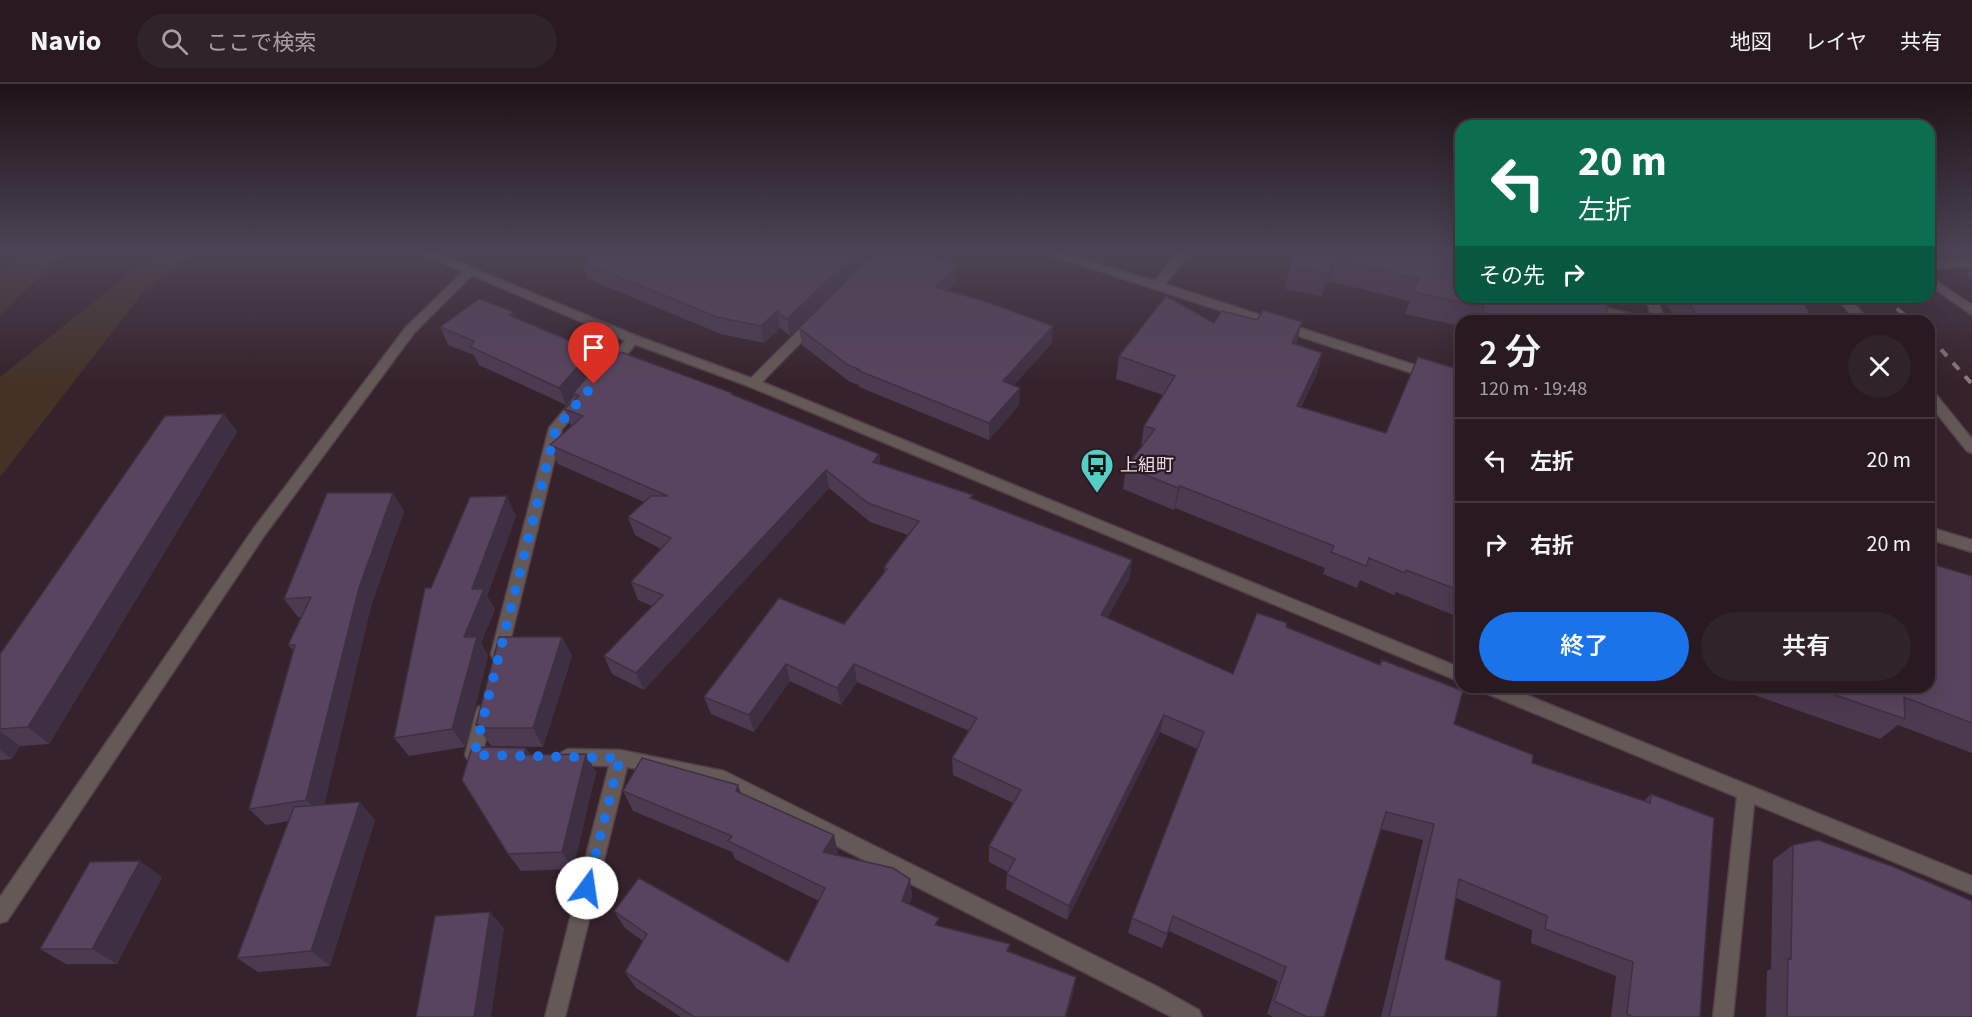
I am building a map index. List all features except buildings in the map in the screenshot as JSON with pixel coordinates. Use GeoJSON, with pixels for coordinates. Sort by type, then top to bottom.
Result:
{"type":"FeatureCollection","features":[{"type":"Feature","properties":{"kind":"street"},"geometry":{"type":"LineString","coordinates":[[0,914],[259,532],[410,330],[445,296]]}},
{"type":"Feature","properties":{"kind":"street"},"geometry":{"type":"LineString","coordinates":[[529,296],[633,339],[753,383],[1455,673]]}},
{"type":"Feature","properties":{"kind":"street"},"geometry":{"type":"LineString","coordinates":[[1190,296],[1455,383]]}},
{"type":"Feature","properties":{"kind":"street"},"geometry":{"type":"LineString","coordinates":[[1951,296],[1972,311]]}},
{"type":"Feature","properties":{"kind":"street"},"geometry":{"type":"LineString","coordinates":[[1847,303],[1858,315]]}},
{"type":"Feature","properties":{"kind":"street"},"geometry":{"type":"LineString","coordinates":[[1577,305],[1619,315]]}},
{"type":"Feature","properties":{"kind":"street"},"geometry":{"type":"LineString","coordinates":[[753,383],[825,311]]}},
{"type":"Feature","properties":{"kind":"street"},"geometry":{"type":"LineString","coordinates":[[496,665],[556,428],[633,339]]}},
{"type":"Feature","properties":{"kind":"street"},"geometry":{"type":"LineString","coordinates":[[1935,402],[1972,448]]}},
{"type":"Feature","properties":{"kind":"street"},"geometry":{"type":"LineString","coordinates":[[1935,535],[1972,546]]}},
{"type":"Feature","properties":{"kind":"street"},"geometry":{"type":"LineString","coordinates":[[1504,693],[1972,885]]}},
{"type":"Feature","properties":{"kind":"street"},"geometry":{"type":"LineString","coordinates":[[488,699],[474,755],[507,756]]}},
{"type":"Feature","properties":{"kind":"street"},"geometry":{"type":"LineString","coordinates":[[552,757],[620,758],[718,777],[1149,993],[1192,1017]]}},
{"type":"Feature","properties":{"kind":"street"},"geometry":{"type":"LineString","coordinates":[[555,1017],[620,758]]}},
{"type":"Feature","properties":{"kind":"street"},"geometry":{"type":"LineString","coordinates":[[1723,1017],[1746,793]]}},
{"type":"Feature","properties":{"kind":"shaded area"},"geometry":{"type":"Polygon","coordinates":[[[0,296],[20,296],[0,315],[0,296]]]}},
{"type":"Feature","properties":{"kind":"shaded area"},"geometry":{"type":"Polygon","coordinates":[[[102,296],[141,296],[0,477],[0,377],[102,296]]]}},
{"type":"Feature","properties":{"kind":"railway"},"geometry":{"type":"LineString","coordinates":[[1890,303],[1905,315]]}},
{"type":"Feature","properties":{"kind":"railway"},"geometry":{"type":"LineString","coordinates":[[1935,343],[1972,384]]}},
{"type":"Feature","properties":{"kind":"place","name":"上組町"},"geometry":{"type":"Point","coordinates":[1097,494]}},
{"type":"Feature","properties":{"kind":"route"},"geometry":{"type":"LineString","coordinates":[[587,888],[620,758],[474,755],[556,428],[594,384]]}}]}
